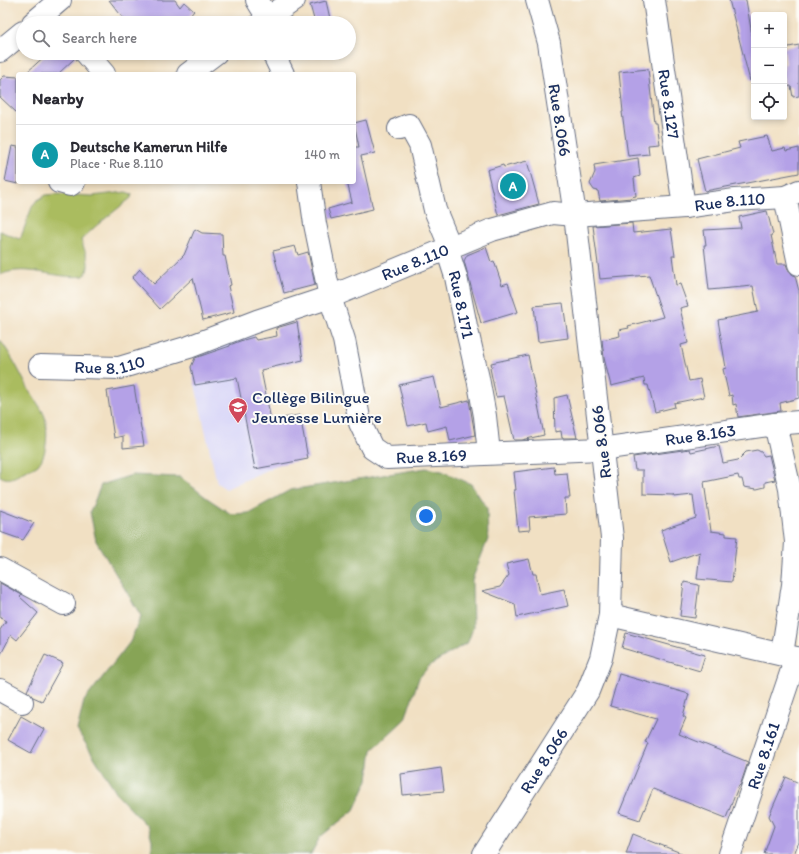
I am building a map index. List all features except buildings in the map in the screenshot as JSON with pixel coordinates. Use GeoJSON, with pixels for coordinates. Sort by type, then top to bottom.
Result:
{"type":"FeatureCollection","features":[{"type":"Feature","properties":{"kind":"street"},"geometry":{"type":"LineString","coordinates":[[43,16],[60,0]]}},
{"type":"Feature","properties":{"kind":"street"},"geometry":{"type":"LineString","coordinates":[[257,0],[263,16]]}},
{"type":"Feature","properties":{"kind":"street"},"geometry":{"type":"LineString","coordinates":[[272,16],[294,0]]}},
{"type":"Feature","properties":{"kind":"street","name":"Rue 8.066"},"geometry":{"type":"LineString","coordinates":[[486,853],[588,691],[601,658],[610,615],[612,538],[575,214],[549,43],[537,0]]}},
{"type":"Feature","properties":{"kind":"street","name":"Rue 8.127"},"geometry":{"type":"LineString","coordinates":[[654,0],[684,207]]}},
{"type":"Feature","properties":{"kind":"street"},"geometry":{"type":"LineString","coordinates":[[0,51],[16,39]]}},
{"type":"Feature","properties":{"kind":"street"},"geometry":{"type":"LineString","coordinates":[[92,60],[102,72]]}},
{"type":"Feature","properties":{"kind":"street"},"geometry":{"type":"LineString","coordinates":[[191,72],[207,60]]}},
{"type":"Feature","properties":{"kind":"street"},"geometry":{"type":"LineString","coordinates":[[276,60],[282,72]]}},
{"type":"Feature","properties":{"kind":"street","name":"Rue 8.171"},"geometry":{"type":"LineString","coordinates":[[399,129],[409,125],[420,145],[436,210],[447,239],[447,249],[456,277],[478,378],[485,416],[489,453]]}},
{"type":"Feature","properties":{"kind":"street","name":"Rue 8.169"},"geometry":{"type":"LineString","coordinates":[[309,184],[315,224],[330,298],[344,340],[360,423],[372,448],[387,458],[601,449]]}},
{"type":"Feature","properties":{"kind":"street"},"geometry":{"type":"LineString","coordinates":[[792,194],[799,264]]}},
{"type":"Feature","properties":{"kind":"street","name":"Rue 8.110"},"geometry":{"type":"LineString","coordinates":[[40,366],[119,368],[189,347],[256,321],[330,298],[492,230],[553,213],[575,214],[684,207],[792,194]]}},
{"type":"Feature","properties":{"kind":"street","name":"Rue 8.163"},"geometry":{"type":"LineString","coordinates":[[601,449],[775,424],[799,422]]}},
{"type":"Feature","properties":{"kind":"street","name":"Rue 8.161"},"geometry":{"type":"LineString","coordinates":[[730,854],[792,657],[793,585],[796,542],[790,489],[775,424]]}},
{"type":"Feature","properties":{"kind":"street"},"geometry":{"type":"LineString","coordinates":[[0,569],[64,604]]}},
{"type":"Feature","properties":{"kind":"street"},"geometry":{"type":"LineString","coordinates":[[610,615],[792,657]]}},
{"type":"Feature","properties":{"kind":"street"},"geometry":{"type":"LineString","coordinates":[[0,690],[22,702]]}},
{"type":"Feature","properties":{"kind":"shaded area","name":"Collège Bilingue Jeunesse Lumière"},"geometry":{"type":"Polygon","coordinates":[[[251,330],[256,341],[279,464],[226,489],[217,483],[191,367],[195,358],[251,330]]]}},
{"type":"Feature","properties":{"kind":"green space"},"geometry":{"type":"Polygon","coordinates":[[[126,192],[132,194],[131,198],[81,240],[88,263],[87,272],[84,276],[73,277],[31,271],[10,272],[0,275],[0,231],[19,239],[32,207],[36,201],[46,195],[55,194],[92,196],[126,192]]]}},
{"type":"Feature","properties":{"kind":"green space"},"geometry":{"type":"Polygon","coordinates":[[[0,340],[42,410],[47,428],[44,455],[38,465],[10,478],[0,476],[0,340]]]}},
{"type":"Feature","properties":{"kind":"green space"},"geometry":{"type":"Polygon","coordinates":[[[426,468],[442,471],[471,484],[487,508],[488,539],[472,580],[473,628],[468,642],[429,666],[419,678],[405,719],[372,750],[368,780],[354,810],[320,837],[311,854],[152,854],[152,840],[147,826],[120,798],[77,730],[84,701],[130,642],[141,616],[96,541],[90,512],[101,485],[132,475],[180,477],[231,514],[248,513],[290,490],[426,468]]]}},
{"type":"Feature","properties":{"kind":"place","name":"Deutsche Kamerun Hilfe"},"geometry":{"type":"Point","coordinates":[513,186]}},
{"type":"Feature","properties":{"kind":"place","name":"Collège Bilingue Jeunesse Lumière"},"geometry":{"type":"Point","coordinates":[238,424]}}]}
